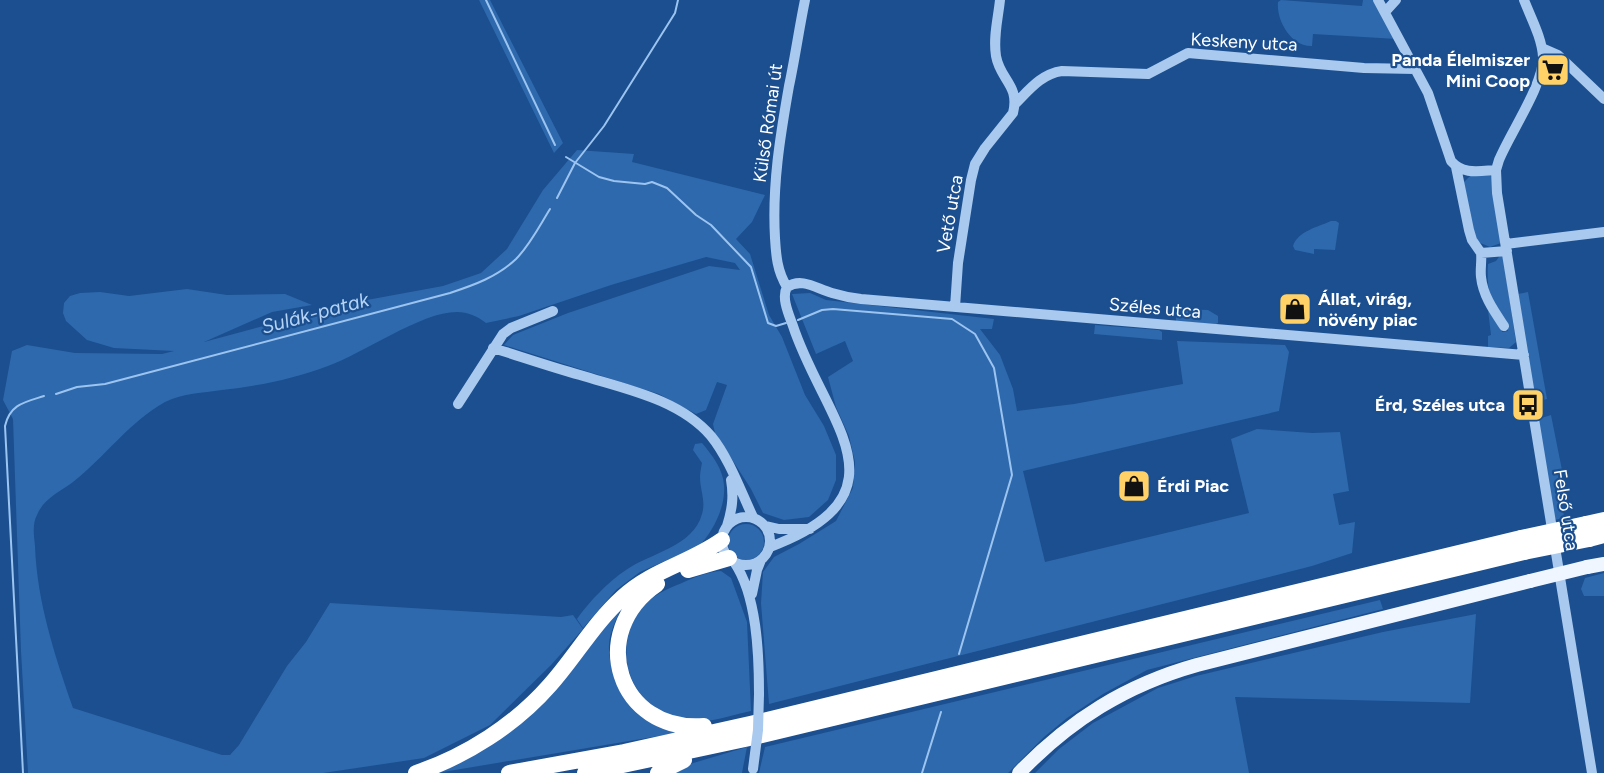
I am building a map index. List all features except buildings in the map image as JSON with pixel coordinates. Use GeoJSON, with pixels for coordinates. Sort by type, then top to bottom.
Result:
{"type":"FeatureCollection","features":[{"type":"Feature","properties":{"kind":"highway"},"geometry":{"type":"LineString","coordinates":[[585,773],[748,731],[1523,545],[1593,533],[1604,520]]}},
{"type":"Feature","properties":{"kind":"highway"},"geometry":{"type":"LineString","coordinates":[[416,773],[467,751],[500,730],[534,702],[549,686],[600,621],[631,589],[653,575],[706,551],[724,533]]}},
{"type":"Feature","properties":{"kind":"highway"},"geometry":{"type":"LineString","coordinates":[[731,560],[673,576],[660,582],[640,597],[631,607],[622,626],[618,662],[622,676],[633,697],[642,707],[659,719],[688,727],[726,723],[748,731]]}},
{"type":"Feature","properties":{"kind":"highway"},"geometry":{"type":"LineString","coordinates":[[509,773],[748,731]]}},
{"type":"Feature","properties":{"kind":"highway"},"geometry":{"type":"LineString","coordinates":[[658,773],[748,731]]}},
{"type":"Feature","properties":{"kind":"main road"},"geometry":{"type":"LineString","coordinates":[[1019,773],[1052,740],[1074,724],[1113,698],[1157,677],[1197,665],[1604,564]]}},
{"type":"Feature","properties":{"kind":"street","name":"Külső Római út"},"geometry":{"type":"LineString","coordinates":[[770,547],[802,535],[822,522],[839,503],[847,485],[850,462],[840,428],[809,369],[796,336],[785,298],[787,286],[781,277],[777,254],[774,222],[775,176],[805,0]]}},
{"type":"Feature","properties":{"kind":"street"},"geometry":{"type":"LineString","coordinates":[[1000,0],[995,37],[996,59],[1011,85],[1015,104]]}},
{"type":"Feature","properties":{"kind":"street"},"geometry":{"type":"LineString","coordinates":[[1378,0],[1386,11],[1428,93],[1451,161],[1456,167],[1467,172],[1496,170],[1503,150],[1540,74],[1543,62],[1542,48],[1524,0]]}},
{"type":"Feature","properties":{"kind":"street"},"geometry":{"type":"LineString","coordinates":[[1386,11],[1396,0]]}},
{"type":"Feature","properties":{"kind":"street"},"geometry":{"type":"LineString","coordinates":[[1542,48],[1558,55],[1604,99]]}},
{"type":"Feature","properties":{"kind":"street","name":"Keskeny utca"},"geometry":{"type":"LineString","coordinates":[[1015,104],[1038,81],[1053,72],[1062,70],[1148,74],[1188,53],[1364,68],[1415,69]]}},
{"type":"Feature","properties":{"kind":"street","name":"Vető utca"},"geometry":{"type":"LineString","coordinates":[[955,307],[958,263],[970,180],[975,164],[1013,113],[1015,104]]}},
{"type":"Feature","properties":{"kind":"street"},"geometry":{"type":"LineString","coordinates":[[1456,167],[1472,240],[1481,253],[1480,276],[1483,288],[1488,301],[1504,326]]}},
{"type":"Feature","properties":{"kind":"street","name":"Felső utca"},"geometry":{"type":"LineString","coordinates":[[1496,170],[1497,193],[1592,773]]}},
{"type":"Feature","properties":{"kind":"street"},"geometry":{"type":"LineString","coordinates":[[1481,253],[1604,232]]}},
{"type":"Feature","properties":{"kind":"street","name":"Széles utca"},"geometry":{"type":"LineString","coordinates":[[787,286],[801,283],[861,300],[1524,355]]}},
{"type":"Feature","properties":{"kind":"street"},"geometry":{"type":"LineString","coordinates":[[458,404],[502,334],[553,311]]}},
{"type":"Feature","properties":{"kind":"street"},"geometry":{"type":"LineString","coordinates":[[493,348],[639,393],[667,404],[702,426],[713,438],[725,457],[753,517],[766,526],[780,529],[810,529]]}},
{"type":"Feature","properties":{"kind":"street"},"geometry":{"type":"LineString","coordinates":[[729,468],[733,509],[724,533],[725,552],[741,572],[752,601]]}},
{"type":"Feature","properties":{"kind":"street"},"geometry":{"type":"LineString","coordinates":[[724,533],[738,518],[753,517]]}},
{"type":"Feature","properties":{"kind":"street"},"geometry":{"type":"LineString","coordinates":[[752,771],[758,730],[759,694],[752,601],[757,570],[770,547],[769,532],[766,526]]}},
{"type":"Feature","properties":{"kind":"street"},"geometry":{"type":"LineString","coordinates":[[731,560],[748,565],[762,560]]}},
{"type":"Feature","properties":{"kind":"shaded area"},"geometry":{"type":"Polygon","coordinates":[[[479,0],[490,0],[563,143],[554,153],[479,0]]]}},
{"type":"Feature","properties":{"kind":"shaded area"},"geometry":{"type":"Polygon","coordinates":[[[1281,0],[1362,6],[1363,0],[1375,0],[1397,39],[1313,34],[1312,46],[1304,45],[1291,37],[1282,24],[1278,9],[1278,2],[1281,0]]]}},
{"type":"Feature","properties":{"kind":"shaded area"},"geometry":{"type":"Polygon","coordinates":[[[577,150],[634,154],[632,162],[765,195],[752,222],[736,239],[750,254],[769,315],[782,337],[805,395],[824,426],[836,455],[836,480],[828,500],[809,517],[784,520],[763,513],[751,489],[715,433],[713,424],[727,385],[717,382],[706,410],[696,414],[659,394],[504,345],[513,335],[568,313],[709,266],[740,270],[735,263],[706,257],[611,285],[519,316],[486,323],[476,316],[465,313],[443,314],[410,326],[315,371],[262,384],[172,399],[140,419],[85,472],[48,500],[40,509],[34,522],[36,567],[43,608],[73,708],[222,755],[230,755],[239,745],[287,666],[306,642],[330,603],[561,617],[573,615],[583,629],[551,665],[490,725],[424,758],[323,773],[28,773],[21,651],[13,419],[3,400],[12,351],[27,345],[75,353],[162,354],[174,351],[114,348],[87,340],[66,321],[63,313],[64,303],[70,296],[80,293],[100,292],[129,296],[187,289],[227,295],[285,294],[312,305],[272,312],[204,342],[345,304],[443,286],[481,273],[507,249],[543,190],[577,150]]]}},
{"type":"Feature","properties":{"kind":"shaded area"},"geometry":{"type":"Polygon","coordinates":[[[1489,175],[1492,177],[1501,243],[1490,247],[1478,242],[1474,236],[1463,183],[1470,176],[1489,175]]]}},
{"type":"Feature","properties":{"kind":"shaded area"},"geometry":{"type":"Polygon","coordinates":[[[1331,221],[1339,223],[1335,250],[1314,249],[1314,254],[1295,250],[1293,246],[1299,237],[1331,221]]]}},
{"type":"Feature","properties":{"kind":"shaded area"},"geometry":{"type":"Polygon","coordinates":[[[1501,254],[1503,255],[1516,342],[1509,348],[1488,347],[1488,336],[1491,335],[1488,310],[1500,325],[1502,332],[1508,331],[1492,302],[1488,283],[1488,264],[1496,261],[1501,254]]]}},
{"type":"Feature","properties":{"kind":"shaded area"},"geometry":{"type":"Polygon","coordinates":[[[1528,292],[1547,399],[1539,401],[1540,410],[1537,410],[1518,294],[1528,292]]]}},
{"type":"Feature","properties":{"kind":"shaded area"},"geometry":{"type":"Polygon","coordinates":[[[810,293],[826,300],[994,319],[992,329],[980,329],[1000,355],[1013,389],[1017,411],[1074,404],[1183,384],[1177,341],[1285,345],[1289,352],[1279,411],[1023,471],[1045,562],[1249,513],[1231,439],[1257,429],[1312,433],[1340,432],[1349,491],[1333,494],[1339,525],[1355,522],[1352,553],[1312,566],[769,704],[761,603],[763,572],[774,557],[836,521],[853,488],[855,462],[849,436],[836,407],[828,377],[853,361],[845,341],[816,354],[792,294],[810,293]]]}},
{"type":"Feature","properties":{"kind":"shaded area"},"geometry":{"type":"Polygon","coordinates":[[[1182,309],[1208,310],[1218,316],[1218,323],[1176,321],[1176,313],[1182,309]]]}},
{"type":"Feature","properties":{"kind":"shaded area"},"geometry":{"type":"Polygon","coordinates":[[[1095,325],[1159,330],[1162,332],[1162,340],[1094,334],[1095,325]]]}},
{"type":"Feature","properties":{"kind":"shaded area"},"geometry":{"type":"Polygon","coordinates":[[[1551,415],[1562,470],[1563,491],[1567,491],[1568,495],[1563,507],[1564,518],[1554,520],[1538,419],[1551,415]]]}},
{"type":"Feature","properties":{"kind":"shaded area"},"geometry":{"type":"Polygon","coordinates":[[[702,443],[719,468],[724,485],[721,510],[709,534],[699,546],[640,572],[616,590],[583,628],[577,619],[606,586],[636,564],[680,542],[697,525],[703,509],[700,477],[702,463],[693,450],[695,444],[702,443]]]}},
{"type":"Feature","properties":{"kind":"shaded area"},"geometry":{"type":"Polygon","coordinates":[[[746,524],[759,529],[764,542],[759,555],[746,560],[733,555],[728,542],[733,529],[746,524]]]}},
{"type":"Feature","properties":{"kind":"shaded area"},"geometry":{"type":"Polygon","coordinates":[[[721,571],[731,578],[747,622],[751,711],[707,721],[672,717],[655,708],[642,696],[633,681],[627,664],[627,646],[631,628],[644,605],[665,590],[696,577],[721,571]]]}},
{"type":"Feature","properties":{"kind":"shaded area"},"geometry":{"type":"Polygon","coordinates":[[[1604,573],[1604,596],[1584,596],[1581,589],[1585,578],[1604,573]]]}},
{"type":"Feature","properties":{"kind":"shaded area"},"geometry":{"type":"Polygon","coordinates":[[[1380,600],[1383,609],[1147,670],[1103,694],[1067,718],[1008,773],[759,773],[765,747],[1380,600]]]}},
{"type":"Feature","properties":{"kind":"shaded area"},"geometry":{"type":"Polygon","coordinates":[[[623,605],[613,626],[609,643],[612,671],[616,681],[627,700],[642,716],[677,733],[437,773],[465,760],[623,605]]]}},
{"type":"Feature","properties":{"kind":"shaded area"},"geometry":{"type":"Polygon","coordinates":[[[1476,614],[1470,703],[1235,697],[1249,773],[1035,773],[1059,749],[1093,723],[1158,688],[1196,676],[1383,632],[1476,614]]]}},
{"type":"Feature","properties":{"kind":"shaded area"},"geometry":{"type":"Polygon","coordinates":[[[747,747],[742,773],[671,773],[690,764],[747,747]]]}},
{"type":"Feature","properties":{"kind":"waterway"},"geometry":{"type":"LineString","coordinates":[[486,0],[555,145]]}},
{"type":"Feature","properties":{"kind":"waterway","name":"Sulák-patak"},"geometry":{"type":"LineString","coordinates":[[557,198],[575,163],[604,126],[675,13],[678,0]]}},
{"type":"Feature","properties":{"kind":"waterway"},"geometry":{"type":"LineString","coordinates":[[566,157],[599,177],[645,184],[652,182],[667,188],[696,215],[711,225],[751,267],[768,323],[776,326],[786,323]]}},
{"type":"Feature","properties":{"kind":"waterway","name":"Sulák-patak"},"geometry":{"type":"LineString","coordinates":[[56,394],[77,387],[105,384],[468,287],[493,276],[516,259],[550,209]]}},
{"type":"Feature","properties":{"kind":"waterway"},"geometry":{"type":"LineString","coordinates":[[798,320],[822,310],[833,309],[952,319],[975,334],[994,368],[1012,475],[959,654]]}},
{"type":"Feature","properties":{"kind":"waterway","name":"Sulák-patak"},"geometry":{"type":"LineString","coordinates":[[23,773],[5,426],[15,408],[44,396]]}},
{"type":"Feature","properties":{"kind":"waterway"},"geometry":{"type":"LineString","coordinates":[[922,773],[941,712]]}},
{"type":"Feature","properties":{"kind":"place","name":"Panda Élelmiszer Mini Coop"},"geometry":{"type":"Point","coordinates":[1553,70]}},
{"type":"Feature","properties":{"kind":"place","name":"Állat, virág, növény piac"},"geometry":{"type":"Point","coordinates":[1295,309]}},
{"type":"Feature","properties":{"kind":"place","name":"Érd, Széles utca"},"geometry":{"type":"Point","coordinates":[1528,405]}},
{"type":"Feature","properties":{"kind":"place","name":"Érdi Piac"},"geometry":{"type":"Point","coordinates":[1134,486]}}]}
